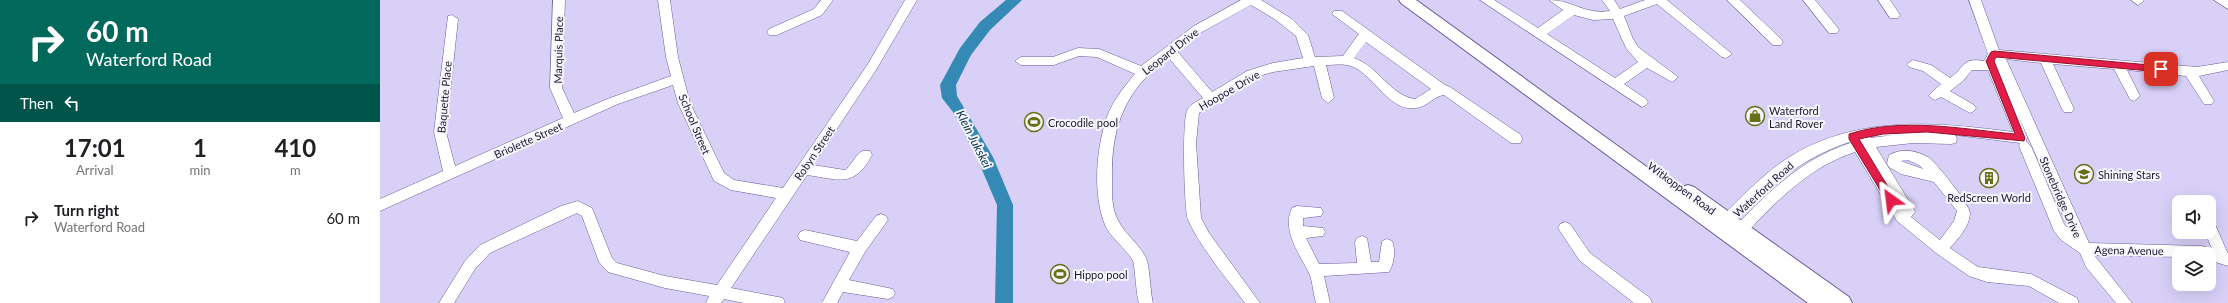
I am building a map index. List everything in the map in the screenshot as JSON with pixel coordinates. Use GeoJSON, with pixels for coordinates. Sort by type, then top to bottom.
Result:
{"type":"FeatureCollection","features":[{"type":"Feature","properties":{"kind":"main road","name":"Witkoppen Road"},"geometry":{"type":"LineString","coordinates":[[1406,0],[1516,79],[1635,154],[1822,303]]}},
{"type":"Feature","properties":{"kind":"main road","name":"Witkoppen Road"},"geometry":{"type":"LineString","coordinates":[[1729,230],[1843,303]]}},
{"type":"Feature","properties":{"kind":"street","name":"Marquis Place"},"geometry":{"type":"LineString","coordinates":[[559,0],[556,88],[571,121]]}},
{"type":"Feature","properties":{"kind":"street","name":"School Street"},"geometry":{"type":"LineString","coordinates":[[664,0],[677,79],[687,112],[721,179],[731,185],[786,194]]}},
{"type":"Feature","properties":{"kind":"street"},"geometry":{"type":"LineString","coordinates":[[773,32],[818,12],[826,0]]}},
{"type":"Feature","properties":{"kind":"street","name":"Robyn Street"},"geometry":{"type":"LineString","coordinates":[[716,298],[876,61],[911,0]]}},
{"type":"Feature","properties":{"kind":"street"},"geometry":{"type":"LineString","coordinates":[[1251,0],[1269,8],[1299,32],[1304,39],[1328,98]]}},
{"type":"Feature","properties":{"kind":"street","name":"Leopard Drive"},"geometry":{"type":"LineString","coordinates":[[1146,303],[1142,287],[1140,260],[1112,224],[1105,195],[1105,156],[1111,122],[1123,97],[1142,72],[1169,50],[1204,25],[1251,0]]}},
{"type":"Feature","properties":{"kind":"street"},"geometry":{"type":"LineString","coordinates":[[1486,0],[1642,102]]}},
{"type":"Feature","properties":{"kind":"street"},"geometry":{"type":"LineString","coordinates":[[1555,0],[1571,11],[1596,17],[1618,14],[1658,0],[1726,54]]}},
{"type":"Feature","properties":{"kind":"street"},"geometry":{"type":"LineString","coordinates":[[1608,0],[1618,14],[1629,44],[1647,62],[1672,77]]}},
{"type":"Feature","properties":{"kind":"street"},"geometry":{"type":"LineString","coordinates":[[1733,0],[1777,42]]}},
{"type":"Feature","properties":{"kind":"street"},"geometry":{"type":"LineString","coordinates":[[1809,0],[1833,30]]}},
{"type":"Feature","properties":{"kind":"street"},"geometry":{"type":"LineString","coordinates":[[1884,0],[1894,15]]}},
{"type":"Feature","properties":{"kind":"street","name":"Stonebridge Drive"},"geometry":{"type":"LineString","coordinates":[[1975,0],[1993,60],[2002,63],[2011,98],[2040,184],[2059,228],[2066,236],[2084,249]]}},
{"type":"Feature","properties":{"kind":"street"},"geometry":{"type":"LineString","coordinates":[[2220,0],[2228,5]]}},
{"type":"Feature","properties":{"kind":"street"},"geometry":{"type":"LineString","coordinates":[[1538,34],[1571,11]]}},
{"type":"Feature","properties":{"kind":"street"},"geometry":{"type":"LineString","coordinates":[[1338,14],[1361,28],[1365,35],[1442,90],[1453,94],[1516,139]]}},
{"type":"Feature","properties":{"kind":"street","name":"Baquette Place"},"geometry":{"type":"LineString","coordinates":[[450,174],[440,132],[452,19]]}},
{"type":"Feature","properties":{"kind":"street"},"geometry":{"type":"LineString","coordinates":[[1346,61],[1355,46],[1365,35]]}},
{"type":"Feature","properties":{"kind":"street"},"geometry":{"type":"LineString","coordinates":[[1169,50],[1211,98]]}},
{"type":"Feature","properties":{"kind":"street"},"geometry":{"type":"LineString","coordinates":[[1021,61],[1054,61],[1078,52],[1099,53],[1142,72]]}},
{"type":"Feature","properties":{"kind":"street"},"geometry":{"type":"LineString","coordinates":[[2044,59],[2068,109]]}},
{"type":"Feature","properties":{"kind":"street"},"geometry":{"type":"LineString","coordinates":[[1942,90],[1959,78],[1970,65],[1993,60],[2044,59],[2190,72],[2209,71],[2228,66]]}},
{"type":"Feature","properties":{"kind":"street","name":"Hoopoe Drive"},"geometry":{"type":"LineString","coordinates":[[1253,303],[1204,237],[1194,218],[1190,144],[1191,119],[1194,109],[1257,72],[1314,62],[1346,61],[1360,64],[1392,92],[1404,100],[1414,103],[1422,102],[1442,90]]}},
{"type":"Feature","properties":{"kind":"street"},"geometry":{"type":"LineString","coordinates":[[1616,84],[1647,62]]}},
{"type":"Feature","properties":{"kind":"street"},"geometry":{"type":"LineString","coordinates":[[1913,64],[1927,68],[1942,90],[1970,108]]}},
{"type":"Feature","properties":{"kind":"street"},"geometry":{"type":"LineString","coordinates":[[2118,65],[2134,96]]}},
{"type":"Feature","properties":{"kind":"street"},"geometry":{"type":"LineString","coordinates":[[2190,72],[2208,101]]}},
{"type":"Feature","properties":{"kind":"street","name":"Briolette Street"},"geometry":{"type":"LineString","coordinates":[[380,204],[622,98],[677,79]]}},
{"type":"Feature","properties":{"kind":"street","name":"Waterford Road"},"geometry":{"type":"LineString","coordinates":[[1729,230],[1804,170],[1860,140],[1953,135],[2027,142]]}},
{"type":"Feature","properties":{"kind":"street"},"geometry":{"type":"LineString","coordinates":[[1860,140],[1902,217],[1941,249],[1974,272],[1987,276],[2031,280],[2072,303]]}},
{"type":"Feature","properties":{"kind":"street","name":"Stonebridge Drive"},"geometry":{"type":"LineString","coordinates":[[2027,142],[2055,184],[2091,264],[2125,303]]}},
{"type":"Feature","properties":{"kind":"street"},"geometry":{"type":"LineString","coordinates":[[802,169],[846,175],[852,172],[865,155]]}},
{"type":"Feature","properties":{"kind":"street"},"geometry":{"type":"LineString","coordinates":[[1938,178],[1959,200],[1964,212],[1958,227],[1941,249]]}},
{"type":"Feature","properties":{"kind":"street"},"geometry":{"type":"LineString","coordinates":[[2040,184],[2055,184]]}},
{"type":"Feature","properties":{"kind":"street"},"geometry":{"type":"LineString","coordinates":[[446,303],[470,264],[488,247],[575,207],[580,207],[587,212],[606,262],[613,268],[716,298],[778,303]]}},
{"type":"Feature","properties":{"kind":"street"},"geometry":{"type":"LineString","coordinates":[[1316,212],[1297,212],[1297,232],[1300,245],[1314,270],[1322,302]]}},
{"type":"Feature","properties":{"kind":"street"},"geometry":{"type":"LineString","coordinates":[[829,303],[840,286],[860,248],[881,220]]}},
{"type":"Feature","properties":{"kind":"street"},"geometry":{"type":"LineString","coordinates":[[1564,228],[1585,257],[1644,303]]}},
{"type":"Feature","properties":{"kind":"street"},"geometry":{"type":"LineString","coordinates":[[1297,232],[1318,232]]}},
{"type":"Feature","properties":{"kind":"street"},"geometry":{"type":"LineString","coordinates":[[805,236],[860,248]]}},
{"type":"Feature","properties":{"kind":"street","name":"Agena Avenue"},"geometry":{"type":"LineString","coordinates":[[2215,239],[2225,259]]}},
{"type":"Feature","properties":{"kind":"street"},"geometry":{"type":"LineString","coordinates":[[1362,242],[1364,268]]}},
{"type":"Feature","properties":{"kind":"street"},"geometry":{"type":"LineString","coordinates":[[1314,270],[1385,267],[1387,245]]}},
{"type":"Feature","properties":{"kind":"street","name":"Agena Avenue"},"geometry":{"type":"LineString","coordinates":[[2084,249],[2202,252],[2225,259]]}},
{"type":"Feature","properties":{"kind":"street"},"geometry":{"type":"LineString","coordinates":[[840,286],[888,293]]}},
{"type":"Feature","properties":{"kind":"waterway","name":"Klein Jukskei"},"geometry":{"type":"LineString","coordinates":[[1004,303],[1005,205],[985,157],[958,108],[950,98],[948,85],[965,52],[985,26],[1015,0]]}},
{"type":"Feature","properties":{"kind":"place","name":"Waterford Land Rover"},"geometry":{"type":"Point","coordinates":[1755,116]}},
{"type":"Feature","properties":{"kind":"place","name":"Crocodile pool"},"geometry":{"type":"Point","coordinates":[1034,122]}},
{"type":"Feature","properties":{"kind":"place","name":"Shining Stars"},"geometry":{"type":"Point","coordinates":[2084,174]}},
{"type":"Feature","properties":{"kind":"place","name":"RedScreen World"},"geometry":{"type":"Point","coordinates":[1989,178]}},
{"type":"Feature","properties":{"kind":"place","name":"Hippo pool"},"geometry":{"type":"Point","coordinates":[1060,274]}},
{"type":"Feature","properties":{"kind":"route"},"geometry":{"type":"LineString","coordinates":[[1891,200],[1853,136],[1883,130],[1927,128],[2021,138],[1990,61],[1994,54],[2161,69]]}}]}
